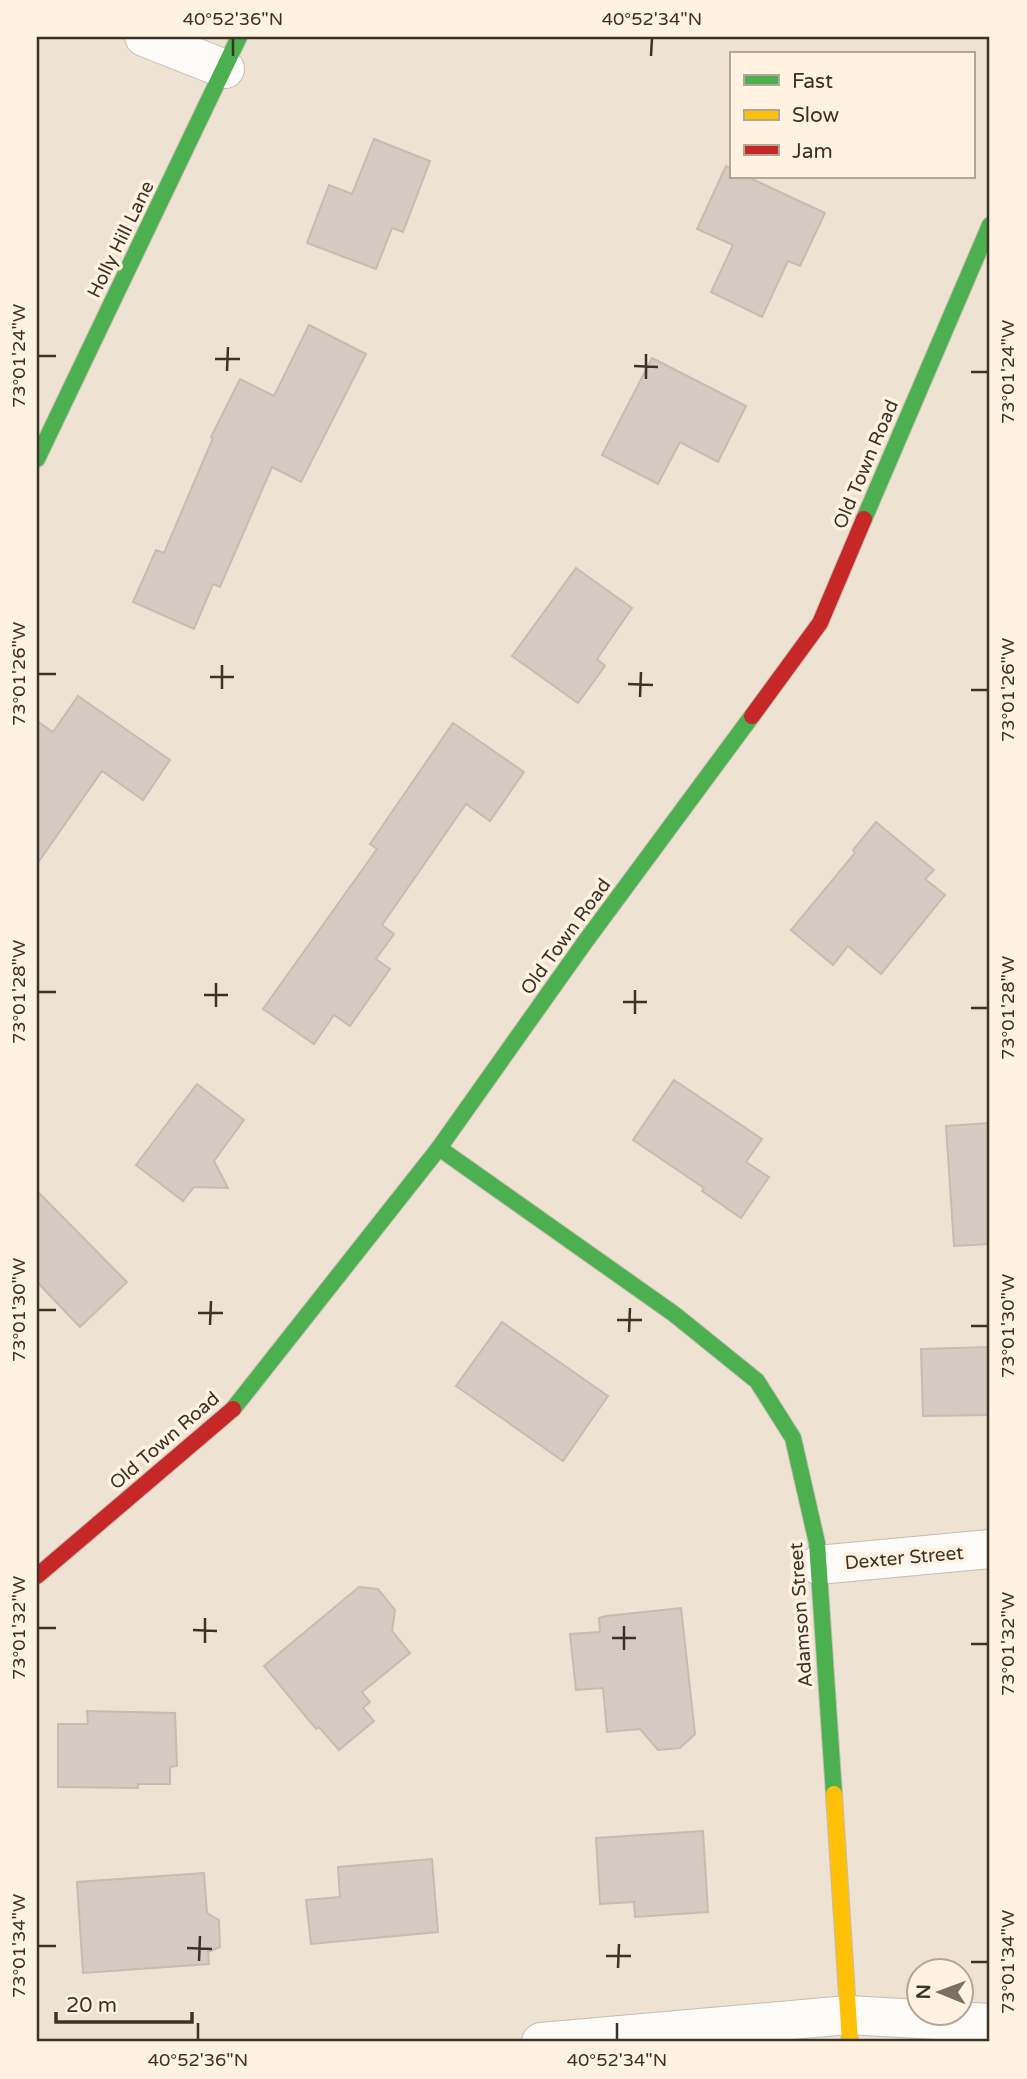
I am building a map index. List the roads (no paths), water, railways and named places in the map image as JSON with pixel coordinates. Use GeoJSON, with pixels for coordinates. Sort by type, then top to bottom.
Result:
{"type":"FeatureCollection","features":[{"type":"Feature","properties":{"kind":"main road","name":"Holly Hill Lane"},"geometry":{"type":"LineString","coordinates":[[37,459],[232,53]]}},
{"type":"Feature","properties":{"kind":"main road","name":"Old Town Road"},"geometry":{"type":"LineString","coordinates":[[37,1576],[229,1414],[439,1148],[585,942],[820,623],[990,225]]}},
{"type":"Feature","properties":{"kind":"main road","name":"Adamson Street"},"geometry":{"type":"LineString","coordinates":[[439,1148],[674,1314],[757,1381],[793,1438],[817,1543],[849,2029]]}},
{"type":"Feature","properties":{"kind":"street"},"geometry":{"type":"LineString","coordinates":[[144,37],[232,53]]}},
{"type":"Feature","properties":{"kind":"street","name":"Dexter Street"},"geometry":{"type":"LineString","coordinates":[[818,1565],[990,1549]]}},
{"type":"Feature","properties":{"kind":"street"},"geometry":{"type":"LineString","coordinates":[[541,2042],[990,2023]]}}]}
